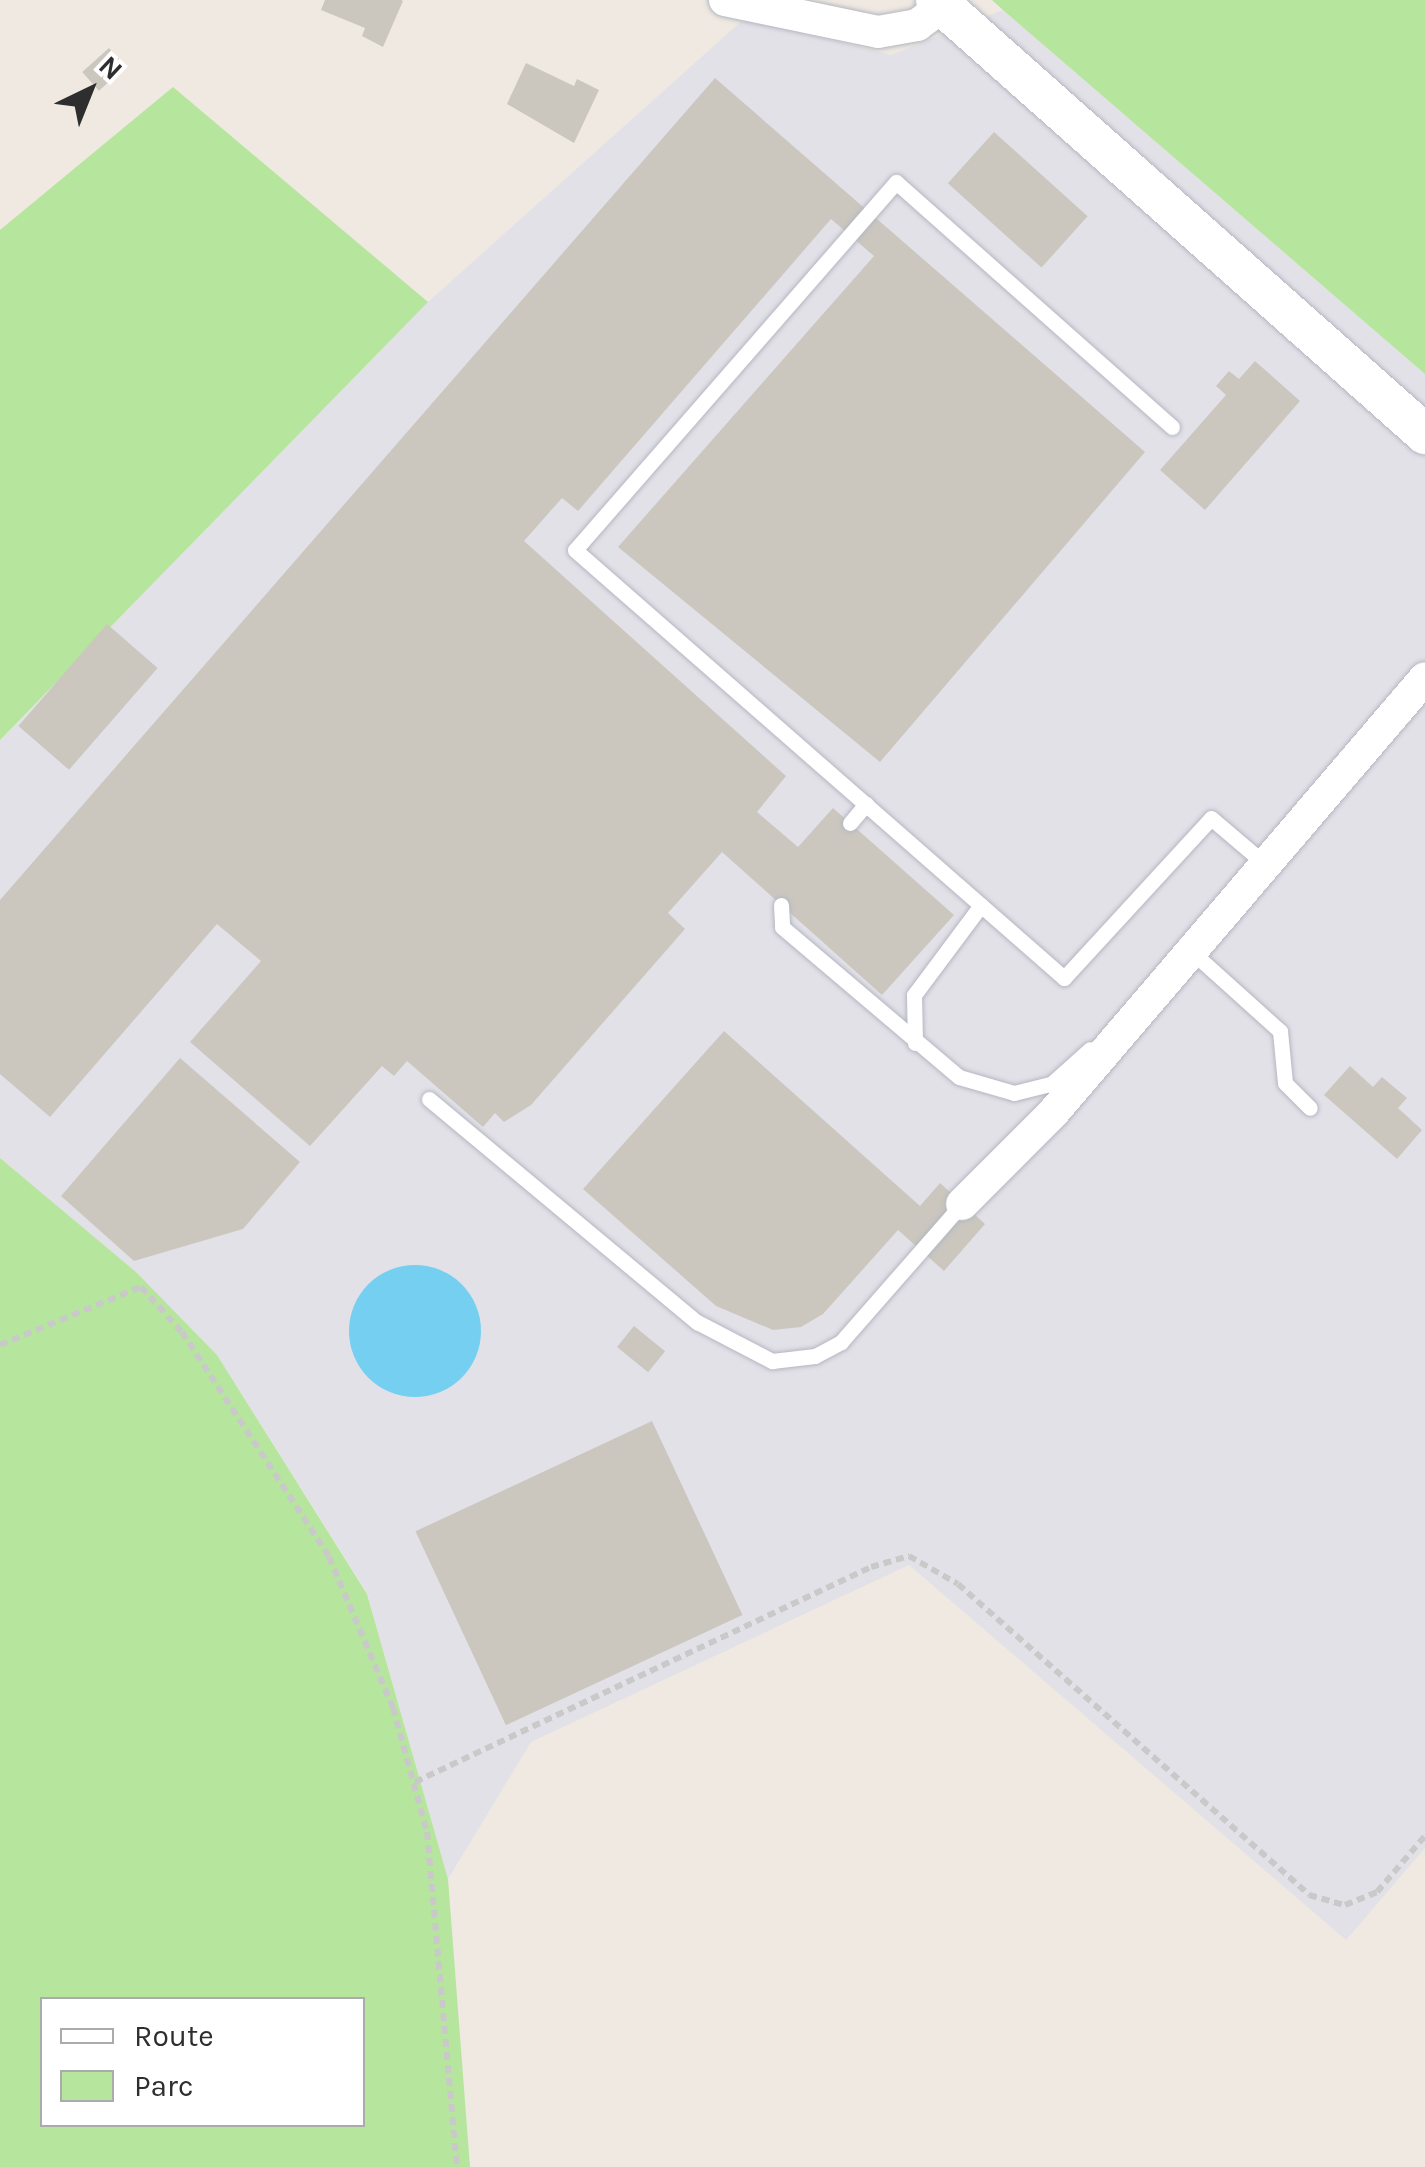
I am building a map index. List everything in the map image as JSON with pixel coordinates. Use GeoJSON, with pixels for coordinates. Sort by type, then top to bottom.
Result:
{"type":"FeatureCollection","features":[{"type":"Feature","properties":{"kind":"street"},"geometry":{"type":"LineString","coordinates":[[725,0],[878,32],[917,25],[939,3],[1425,434]]}},
{"type":"Feature","properties":{"kind":"street"},"geometry":{"type":"LineString","coordinates":[[962,1204],[1053,1113],[1425,678]]}},
{"type":"Feature","properties":{"kind":"lane"},"geometry":{"type":"LineString","coordinates":[[1172,427],[896,182],[576,550],[1064,978],[1211,818],[1265,864]]}},
{"type":"Feature","properties":{"kind":"lane"},"geometry":{"type":"LineString","coordinates":[[850,823],[866,804]]}},
{"type":"Feature","properties":{"kind":"lane"},"geometry":{"type":"LineString","coordinates":[[781,905],[782,927],[915,1043],[959,1077],[1014,1093],[1051,1084],[1167,979]]}},
{"type":"Feature","properties":{"kind":"lane"},"geometry":{"type":"LineString","coordinates":[[915,1043],[910,1021],[920,984],[981,905]]}},
{"type":"Feature","properties":{"kind":"lane"},"geometry":{"type":"LineString","coordinates":[[1191,951],[1280,1031],[1284,1083],[1310,1108]]}},
{"type":"Feature","properties":{"kind":"lane"},"geometry":{"type":"LineString","coordinates":[[429,1099],[697,1322],[772,1361],[816,1356],[842,1342],[962,1204]]}},
{"type":"Feature","properties":{"kind":"path"},"geometry":{"type":"LineString","coordinates":[[0,1344],[141,1286],[193,1348],[329,1558],[393,1708],[415,1782],[443,1968],[457,2167]]}},
{"type":"Feature","properties":{"kind":"path"},"geometry":{"type":"LineString","coordinates":[[415,1782],[871,1567],[909,1556],[958,1584],[1309,1895],[1344,1905],[1376,1892],[1425,1836]]}},
{"type":"Feature","properties":{"kind":"shaded area"},"geometry":{"type":"Polygon","coordinates":[[[1003,10],[1425,374],[1425,1848],[1346,1940],[909,1565],[531,1742],[448,1879],[367,1593],[217,1355],[136,1272],[0,1158],[0,740],[428,302],[745,18],[891,55],[1003,10]]]}},
{"type":"Feature","properties":{"kind":"green space"},"geometry":{"type":"Polygon","coordinates":[[[992,0],[1425,0],[1425,374],[1003,10],[992,0]]]}},
{"type":"Feature","properties":{"kind":"green space"},"geometry":{"type":"Polygon","coordinates":[[[173,87],[428,302],[0,740],[0,230],[173,87]]]}},
{"type":"Feature","properties":{"kind":"green space"},"geometry":{"type":"Polygon","coordinates":[[[0,1158],[136,1272],[217,1355],[367,1594],[448,1879],[470,2167],[0,2167],[0,1158]]]}},
{"type":"Feature","properties":{"kind":"water"},"geometry":{"type":"Polygon","coordinates":[[[415,1265],[440,1270],[461,1285],[476,1306],[481,1331],[476,1356],[461,1377],[440,1392],[415,1397],[390,1392],[369,1377],[354,1356],[349,1331],[354,1306],[369,1285],[390,1270],[415,1265]]]}},
{"type":"Feature","properties":{"kind":"building"},"geometry":{"type":"Polygon","coordinates":[[[325,0],[403,1],[383,47],[362,36],[365,28],[321,10],[325,0]]]}},
{"type":"Feature","properties":{"kind":"building"},"geometry":{"type":"Polygon","coordinates":[[[109,48],[126,67],[99,91],[82,72],[109,48]]]}},
{"type":"Feature","properties":{"kind":"building"},"geometry":{"type":"Polygon","coordinates":[[[526,63],[574,86],[577,79],[599,90],[574,143],[507,104],[526,63]]]}},
{"type":"Feature","properties":{"kind":"building"},"geometry":{"type":"Polygon","coordinates":[[[715,78],[1145,452],[880,762],[618,547],[874,256],[831,219],[578,511],[562,498],[524,541],[786,776],[757,812],[798,847],[833,808],[954,915],[882,995],[722,852],[668,913],[685,929],[531,1105],[504,1122],[495,1113],[483,1127],[407,1061],[394,1076],[382,1066],[310,1146],[190,1042],[261,961],[217,924],[50,1117],[0,1074],[0,900],[715,78]]]}},
{"type":"Feature","properties":{"kind":"building"},"geometry":{"type":"Polygon","coordinates":[[[994,132],[1088,216],[1041,268],[948,183],[994,132]]]}},
{"type":"Feature","properties":{"kind":"building"},"geometry":{"type":"Polygon","coordinates":[[[1255,361],[1300,401],[1205,510],[1160,470],[1226,395],[1216,386],[1229,371],[1239,379],[1255,361]]]}},
{"type":"Feature","properties":{"kind":"building"},"geometry":{"type":"Polygon","coordinates":[[[107,624],[158,668],[69,770],[18,726],[107,624]]]}},
{"type":"Feature","properties":{"kind":"building"},"geometry":{"type":"Polygon","coordinates":[[[724,1031],[920,1206],[940,1183],[985,1224],[944,1271],[898,1230],[823,1314],[801,1327],[773,1330],[716,1306],[583,1189],[724,1031]]]}},
{"type":"Feature","properties":{"kind":"building"},"geometry":{"type":"Polygon","coordinates":[[[180,1058],[300,1162],[243,1229],[134,1261],[61,1196],[180,1058]]]}},
{"type":"Feature","properties":{"kind":"building"},"geometry":{"type":"Polygon","coordinates":[[[1350,1066],[1373,1087],[1382,1077],[1407,1098],[1398,1108],[1422,1130],[1397,1159],[1324,1095],[1350,1066]]]}},
{"type":"Feature","properties":{"kind":"building"},"geometry":{"type":"Polygon","coordinates":[[[634,1326],[665,1351],[648,1372],[617,1347],[634,1326]]]}},
{"type":"Feature","properties":{"kind":"building"},"geometry":{"type":"Polygon","coordinates":[[[652,1421],[742,1615],[506,1725],[415,1531],[652,1421]]]}}]}
